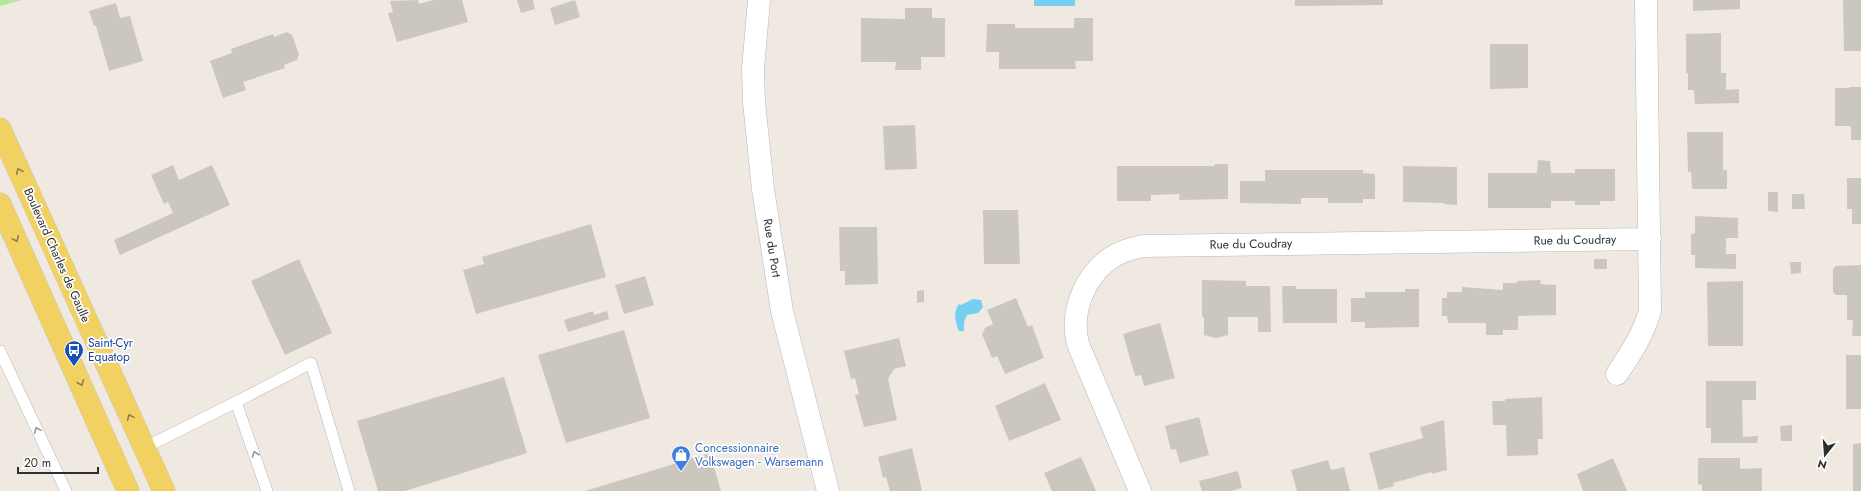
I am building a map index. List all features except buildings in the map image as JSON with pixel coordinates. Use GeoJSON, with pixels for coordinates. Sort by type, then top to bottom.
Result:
{"type":"FeatureCollection","features":[{"type":"Feature","properties":{"kind":"main road","name":"Boulevard Charles de Gaulle"},"geometry":{"type":"LineString","coordinates":[[0,129],[164,491]]}},
{"type":"Feature","properties":{"kind":"main road"},"geometry":{"type":"LineString","coordinates":[[0,204],[128,491]]}},
{"type":"Feature","properties":{"kind":"street","name":"Rue du Port"},"geometry":{"type":"LineString","coordinates":[[759,0],[753,69],[754,102],[763,189],[782,311],[828,491]]}},
{"type":"Feature","properties":{"kind":"street"},"geometry":{"type":"LineString","coordinates":[[1616,374],[1633,350],[1645,329],[1650,311],[1646,0]]}},
{"type":"Feature","properties":{"kind":"street","name":"Rue du Coudray"},"geometry":{"type":"LineString","coordinates":[[1140,491],[1077,339],[1076,321],[1082,293],[1100,268],[1113,256],[1143,246],[1650,239]]}},
{"type":"Feature","properties":{"kind":"lane"},"geometry":{"type":"LineString","coordinates":[[0,351],[66,491]]}},
{"type":"Feature","properties":{"kind":"lane"},"geometry":{"type":"LineString","coordinates":[[144,448],[310,363],[349,491]]}},
{"type":"Feature","properties":{"kind":"lane"},"geometry":{"type":"LineString","coordinates":[[236,402],[268,491]]}},
{"type":"Feature","properties":{"kind":"green space"},"geometry":{"type":"Polygon","coordinates":[[[0,0],[22,0],[0,6],[0,0]]]}},
{"type":"Feature","properties":{"kind":"water"},"geometry":{"type":"Polygon","coordinates":[[[1034,0],[1075,0],[1075,6],[1034,6],[1034,0]]]}},
{"type":"Feature","properties":{"kind":"water"},"geometry":{"type":"Polygon","coordinates":[[[973,299],[981,300],[983,307],[978,313],[967,315],[964,322],[964,331],[959,331],[955,317],[957,307],[959,304],[961,305],[973,299]]]}},
{"type":"Feature","properties":{"kind":"place","name":"Saint-Cyr Equatop"},"geometry":{"type":"Point","coordinates":[74,367]}},
{"type":"Feature","properties":{"kind":"place","name":"Concessionnaire Volkswagen - Warsemann"},"geometry":{"type":"Point","coordinates":[681,472]}}]}
